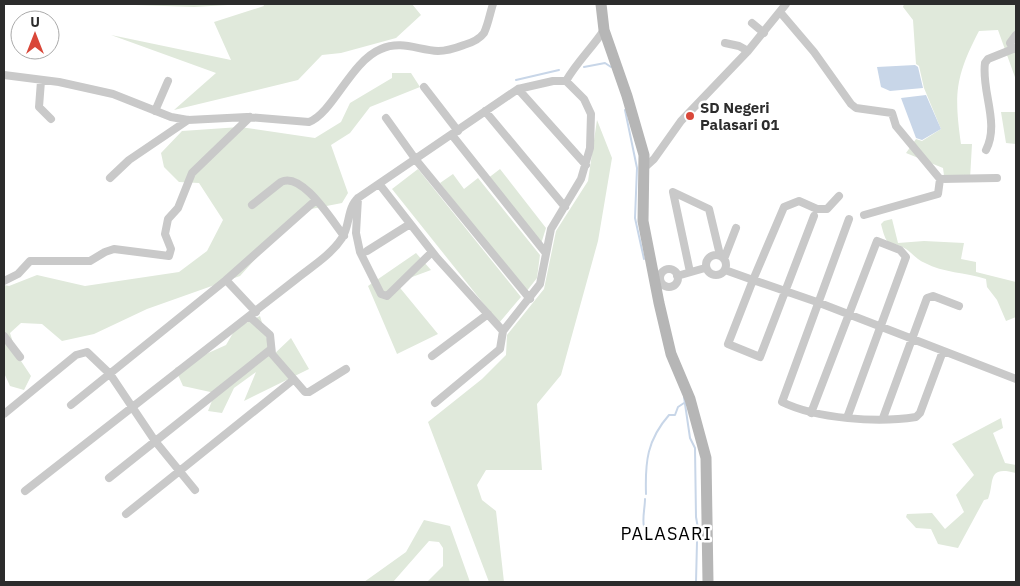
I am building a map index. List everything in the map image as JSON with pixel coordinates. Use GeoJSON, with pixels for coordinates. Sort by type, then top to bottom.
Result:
{"type":"FeatureCollection","features":[{"type":"Feature","properties":{"kind":"main road"},"geometry":{"type":"LineString","coordinates":[[601,4],[604,30],[644,154],[641,200],[643,220],[658,279],[671,354],[690,399],[706,458],[708,582]]}},
{"type":"Feature","properties":{"kind":"street"},"geometry":{"type":"LineString","coordinates":[[4,75],[59,82],[113,94],[171,117],[188,120],[250,117],[301,122],[315,120],[351,74],[374,52],[383,48],[401,45],[438,51],[478,40],[484,33],[493,4]]}},
{"type":"Feature","properties":{"kind":"street"},"geometry":{"type":"LineString","coordinates":[[644,168],[654,159],[681,121],[748,52],[786,4]]}},
{"type":"Feature","properties":{"kind":"street"},"geometry":{"type":"LineString","coordinates":[[780,12],[817,56],[851,104],[856,108],[892,113],[896,126],[940,179],[938,194],[864,215]]}},
{"type":"Feature","properties":{"kind":"street"},"geometry":{"type":"LineString","coordinates":[[752,23],[764,33]]}},
{"type":"Feature","properties":{"kind":"street"},"geometry":{"type":"LineString","coordinates":[[566,81],[578,62],[593,46],[604,30]]}},
{"type":"Feature","properties":{"kind":"street"},"geometry":{"type":"LineString","coordinates":[[986,150],[990,143],[991,129],[985,63],[988,59],[1015,49],[1010,43],[1016,35]]}},
{"type":"Feature","properties":{"kind":"street"},"geometry":{"type":"LineString","coordinates":[[725,43],[739,46],[748,52]]}},
{"type":"Feature","properties":{"kind":"street"},"geometry":{"type":"LineString","coordinates":[[41,81],[39,108],[51,119]]}},
{"type":"Feature","properties":{"kind":"street"},"geometry":{"type":"LineString","coordinates":[[155,111],[168,81]]}},
{"type":"Feature","properties":{"kind":"street"},"geometry":{"type":"LineString","coordinates":[[25,490],[134,407],[335,247],[344,236],[352,206],[358,198],[518,90],[553,81],[566,81],[584,99],[591,114],[592,133],[586,166],[581,179],[551,229],[540,284],[503,331],[500,349],[496,354],[435,403]]}},
{"type":"Feature","properties":{"kind":"street"},"geometry":{"type":"LineString","coordinates":[[424,87],[455,133],[546,252]]}},
{"type":"Feature","properties":{"kind":"street"},"geometry":{"type":"LineString","coordinates":[[518,90],[586,166]]}},
{"type":"Feature","properties":{"kind":"street"},"geometry":{"type":"LineString","coordinates":[[485,111],[565,207]]}},
{"type":"Feature","properties":{"kind":"street"},"geometry":{"type":"LineString","coordinates":[[4,281],[18,274],[30,261],[90,261],[105,252],[114,250],[168,256],[171,249],[164,234],[168,219],[178,208],[192,173],[250,117]]}},
{"type":"Feature","properties":{"kind":"street"},"geometry":{"type":"LineString","coordinates":[[386,118],[416,160],[530,298]]}},
{"type":"Feature","properties":{"kind":"street"},"geometry":{"type":"LineString","coordinates":[[110,178],[129,160],[188,120]]}},
{"type":"Feature","properties":{"kind":"street"},"geometry":{"type":"LineString","coordinates":[[940,179],[996,178]]}},
{"type":"Feature","properties":{"kind":"street"},"geometry":{"type":"LineString","coordinates":[[252,205],[286,179],[301,184],[344,236]]}},
{"type":"Feature","properties":{"kind":"street"},"geometry":{"type":"LineString","coordinates":[[380,184],[432,252],[503,331]]}},
{"type":"Feature","properties":{"kind":"street"},"geometry":{"type":"LineString","coordinates":[[690,272],[672,192],[709,209],[722,257],[726,264],[725,270],[720,275],[713,276],[706,268],[705,262],[709,257],[722,257]]}},
{"type":"Feature","properties":{"kind":"street"},"geometry":{"type":"LineString","coordinates":[[814,216],[760,357],[728,344],[784,207],[799,201],[817,209],[826,209],[839,196]]}},
{"type":"Feature","properties":{"kind":"street"},"geometry":{"type":"LineString","coordinates":[[358,198],[356,233],[360,252],[381,294],[387,296],[432,252]]}},
{"type":"Feature","properties":{"kind":"street"},"geometry":{"type":"LineString","coordinates":[[72,405],[226,280],[316,200]]}},
{"type":"Feature","properties":{"kind":"street"},"geometry":{"type":"LineString","coordinates":[[849,219],[781,400],[788,405],[811,413],[848,418],[916,417],[920,413],[942,351]]}},
{"type":"Feature","properties":{"kind":"street"},"geometry":{"type":"LineString","coordinates":[[367,251],[410,224]]}},
{"type":"Feature","properties":{"kind":"street"},"geometry":{"type":"LineString","coordinates":[[722,257],[736,228]]}},
{"type":"Feature","properties":{"kind":"street"},"geometry":{"type":"LineString","coordinates":[[811,413],[877,241],[900,250],[906,257],[848,418]]}},
{"type":"Feature","properties":{"kind":"street"},"geometry":{"type":"LineString","coordinates":[[677,276],[706,268]]}},
{"type":"Feature","properties":{"kind":"street"},"geometry":{"type":"LineString","coordinates":[[666,270],[674,271],[677,276],[676,282],[670,286],[664,285],[658,279],[661,273],[666,270]]}},
{"type":"Feature","properties":{"kind":"street"},"geometry":{"type":"LineString","coordinates":[[725,270],[817,302],[1016,379]]}},
{"type":"Feature","properties":{"kind":"street"},"geometry":{"type":"LineString","coordinates":[[226,280],[270,335],[270,350],[303,391],[308,392],[346,368]]}},
{"type":"Feature","properties":{"kind":"street"},"geometry":{"type":"LineString","coordinates":[[883,418],[927,298],[933,296],[959,306]]}},
{"type":"Feature","properties":{"kind":"street"},"geometry":{"type":"LineString","coordinates":[[432,356],[488,314]]}},
{"type":"Feature","properties":{"kind":"street"},"geometry":{"type":"LineString","coordinates":[[4,336],[20,357]]}},
{"type":"Feature","properties":{"kind":"street"},"geometry":{"type":"LineString","coordinates":[[109,478],[270,350]]}},
{"type":"Feature","properties":{"kind":"street"},"geometry":{"type":"LineString","coordinates":[[4,414],[80,352],[88,352],[110,374],[134,407],[155,441],[195,490]]}},
{"type":"Feature","properties":{"kind":"street"},"geometry":{"type":"LineString","coordinates":[[126,514],[293,380]]}},
{"type":"Feature","properties":{"kind":"shaded area"},"geometry":{"type":"Polygon","coordinates":[[[105,4],[245,4],[194,7],[105,4]]]}},
{"type":"Feature","properties":{"kind":"shaded area"},"geometry":{"type":"Polygon","coordinates":[[[263,4],[412,4],[421,15],[396,38],[341,53],[322,55],[298,80],[174,110],[216,73],[111,35],[231,60],[214,22],[264,6],[263,4]]]}},
{"type":"Feature","properties":{"kind":"shaded area"},"geometry":{"type":"Polygon","coordinates":[[[904,4],[1016,4],[1016,80],[998,30],[979,31],[961,74],[958,86],[957,112],[961,144],[972,144],[970,179],[945,183],[943,168],[906,153],[916,139],[922,141],[941,129],[924,88],[919,66],[916,64],[913,20],[903,7],[904,4]]]}},
{"type":"Feature","properties":{"kind":"shaded area"},"geometry":{"type":"Polygon","coordinates":[[[392,73],[411,73],[420,87],[370,107],[350,133],[331,145],[348,193],[342,203],[306,210],[278,234],[240,276],[147,309],[94,334],[62,341],[42,324],[21,323],[10,333],[17,355],[31,376],[24,390],[10,386],[4,373],[4,285],[9,286],[37,275],[85,286],[179,272],[207,251],[223,220],[199,183],[179,182],[164,167],[161,153],[182,131],[240,127],[315,138],[341,122],[350,103],[392,78],[392,73]]]}},
{"type":"Feature","properties":{"kind":"shaded area"},"geometry":{"type":"Polygon","coordinates":[[[1001,112],[1016,112],[1016,144],[1006,143],[1001,112]]]}},
{"type":"Feature","properties":{"kind":"shaded area"},"geometry":{"type":"Polygon","coordinates":[[[597,120],[612,158],[598,241],[561,375],[537,404],[542,470],[486,470],[477,485],[482,500],[496,511],[504,582],[489,582],[428,422],[482,379],[506,355],[507,335],[544,289],[556,231],[588,181],[597,120]]]}},
{"type":"Feature","properties":{"kind":"shaded area"},"geometry":{"type":"Polygon","coordinates":[[[418,169],[521,297],[499,323],[392,189],[418,169]]]}},
{"type":"Feature","properties":{"kind":"shaded area"},"geometry":{"type":"Polygon","coordinates":[[[500,169],[546,228],[541,244],[487,179],[500,169]]]}},
{"type":"Feature","properties":{"kind":"shaded area"},"geometry":{"type":"Polygon","coordinates":[[[453,174],[464,189],[478,178],[540,255],[537,278],[526,292],[440,183],[453,174]]]}},
{"type":"Feature","properties":{"kind":"shaded area"},"geometry":{"type":"Polygon","coordinates":[[[892,219],[898,243],[924,241],[964,243],[961,259],[976,262],[976,272],[1016,282],[1016,317],[1006,321],[997,300],[987,287],[986,279],[932,266],[920,260],[906,249],[890,243],[885,238],[881,224],[892,219]]]}},
{"type":"Feature","properties":{"kind":"shaded area"},"geometry":{"type":"Polygon","coordinates":[[[416,253],[431,270],[396,283],[438,334],[397,354],[368,286],[416,253]]]}},
{"type":"Feature","properties":{"kind":"shaded area"},"geometry":{"type":"Polygon","coordinates":[[[260,316],[272,356],[291,338],[309,369],[244,401],[256,372],[234,388],[222,413],[208,411],[215,393],[183,386],[175,368],[226,345],[236,328],[260,316]]]}},
{"type":"Feature","properties":{"kind":"shaded area"},"geometry":{"type":"Polygon","coordinates":[[[1001,418],[1003,428],[993,433],[1005,463],[1016,465],[1016,473],[1000,471],[996,473],[993,477],[988,499],[984,500],[958,548],[938,544],[931,529],[916,528],[906,517],[907,514],[932,513],[945,529],[964,512],[956,495],[974,475],[952,444],[1001,418]]]}},
{"type":"Feature","properties":{"kind":"shaded area"},"geometry":{"type":"Polygon","coordinates":[[[424,520],[450,526],[470,582],[427,582],[443,566],[443,548],[439,542],[429,541],[393,582],[364,582],[406,552],[424,520]]]}},
{"type":"Feature","properties":{"kind":"water"},"geometry":{"type":"Polygon","coordinates":[[[915,65],[918,67],[923,88],[890,91],[881,87],[877,67],[915,65]]]}},
{"type":"Feature","properties":{"kind":"water"},"geometry":{"type":"Polygon","coordinates":[[[926,95],[941,129],[922,140],[916,138],[901,98],[926,95]]]}},
{"type":"Feature","properties":{"kind":"waterway"},"geometry":{"type":"LineString","coordinates":[[584,67],[605,63],[611,67]]}},
{"type":"Feature","properties":{"kind":"waterway"},"geometry":{"type":"LineString","coordinates":[[516,80],[559,70]]}},
{"type":"Feature","properties":{"kind":"waterway"},"geometry":{"type":"LineString","coordinates":[[625,110],[637,168],[635,218],[644,259]]}},
{"type":"Feature","properties":{"kind":"waterway"},"geometry":{"type":"LineString","coordinates":[[684,397],[690,438],[695,448],[696,517],[699,534]]}},
{"type":"Feature","properties":{"kind":"waterway"},"geometry":{"type":"LineString","coordinates":[[646,494],[647,462],[656,433],[669,415],[675,415],[678,407],[684,403]]}},
{"type":"Feature","properties":{"kind":"waterway"},"geometry":{"type":"LineString","coordinates":[[644,526],[645,499]]}},
{"type":"Feature","properties":{"kind":"waterway"},"geometry":{"type":"LineString","coordinates":[[696,582],[697,542]]}},
{"type":"Feature","properties":{"kind":"place","name":"SD Negeri Palasari 01"},"geometry":{"type":"Point","coordinates":[690,116]}},
{"type":"Feature","properties":{"kind":"district","name":"PALASARI"},"geometry":{"type":"Point","coordinates":[666,533]}}]}
